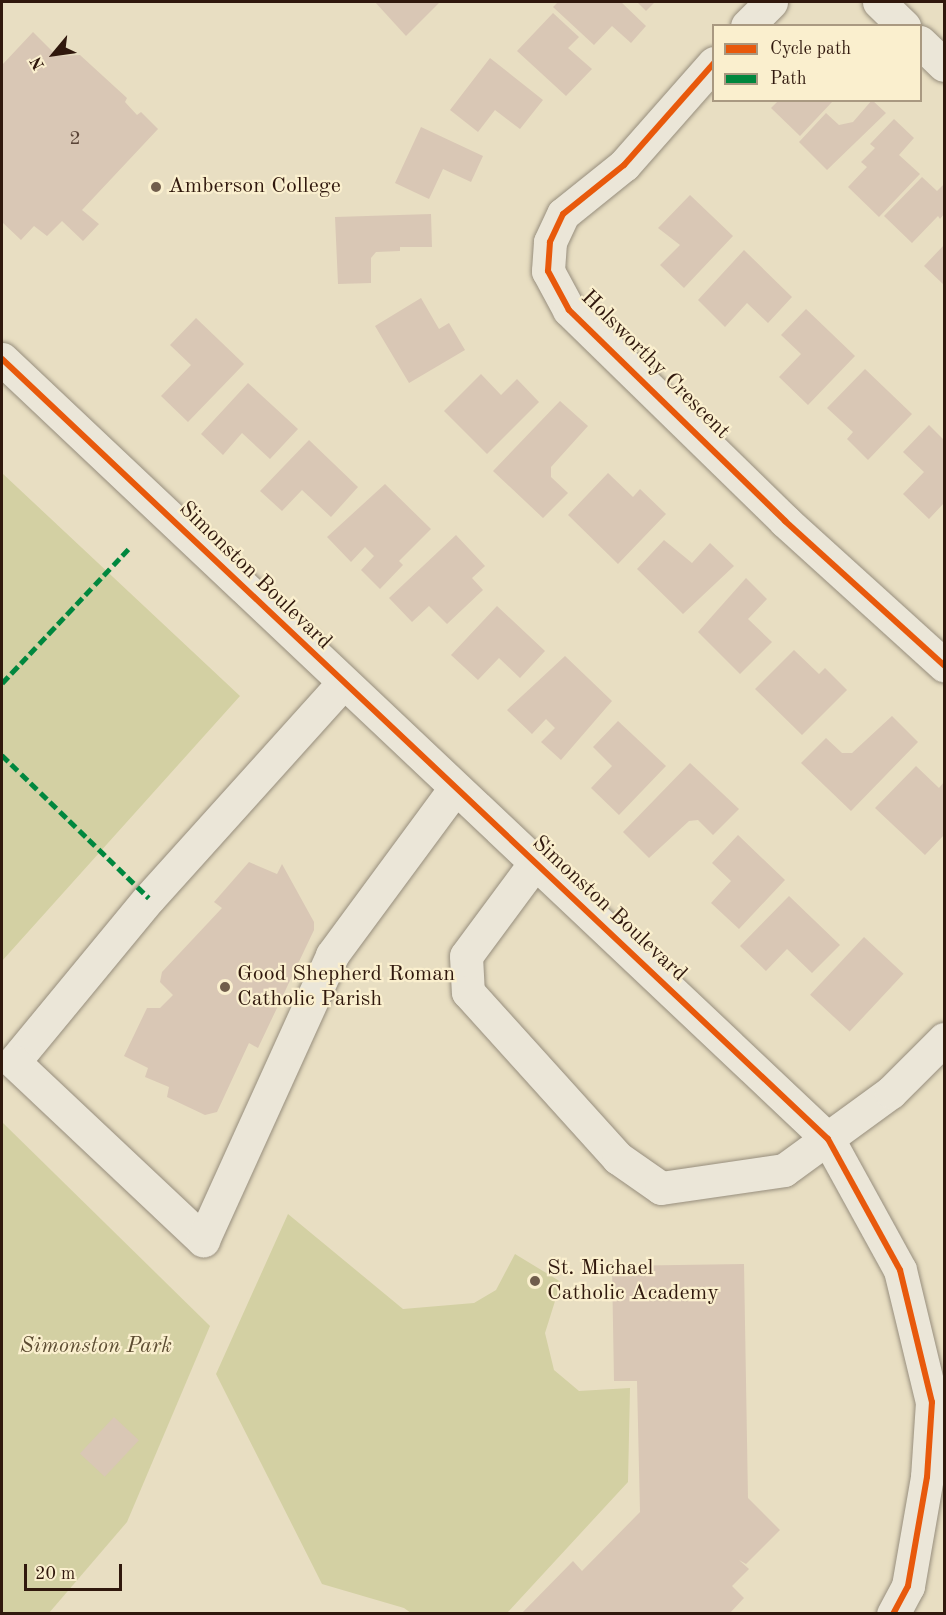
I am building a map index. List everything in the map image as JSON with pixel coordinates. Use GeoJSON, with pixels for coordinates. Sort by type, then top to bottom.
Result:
{"type":"FeatureCollection","features":[{"type":"Feature","properties":{"kind":"street"},"geometry":{"type":"LineString","coordinates":[[749,24],[771,2]]}},
{"type":"Feature","properties":{"kind":"street"},"geometry":{"type":"LineString","coordinates":[[879,2],[902,24]]}},
{"type":"Feature","properties":{"kind":"street"},"geometry":{"type":"LineString","coordinates":[[922,43],[945,65]]}},
{"type":"Feature","properties":{"kind":"street","name":"Holsworthy Crescent"},"geometry":{"type":"LineString","coordinates":[[712,65],[624,165],[562,214],[550,242],[548,271],[569,310],[785,520],[945,666]]}},
{"type":"Feature","properties":{"kind":"street","name":"Simonston Boulevard"},"geometry":{"type":"LineString","coordinates":[[2,359],[342,684],[828,1139],[900,1270],[932,1402],[936,1478],[908,1586],[893,1614]]}},
{"type":"Feature","properties":{"kind":"street"},"geometry":{"type":"LineString","coordinates":[[342,684],[149,898],[14,1062],[203,1240],[332,955],[455,788]]}},
{"type":"Feature","properties":{"kind":"street"},"geometry":{"type":"LineString","coordinates":[[534,864],[466,956],[468,992],[618,1158],[661,1188],[784,1170],[891,1092],[945,1040]]}},
{"type":"Feature","properties":{"kind":"green space"},"geometry":{"type":"Polygon","coordinates":[[[2,473],[240,696],[2,961],[2,473]]]}},
{"type":"Feature","properties":{"kind":"green space","name":"Simonston Park"},"geometry":{"type":"Polygon","coordinates":[[[2,1122],[210,1326],[127,1522],[49,1613],[2,1613],[2,1122]]]}},
{"type":"Feature","properties":{"kind":"green space"},"geometry":{"type":"Polygon","coordinates":[[[288,1214],[403,1309],[474,1303],[496,1290],[515,1254],[561,1282],[545,1333],[554,1370],[579,1391],[630,1388],[628,1482],[507,1613],[411,1613],[404,1608],[322,1584],[216,1374],[288,1214]]]}},
{"type":"Feature","properties":{"kind":"building"},"geometry":{"type":"Polygon","coordinates":[[[375,2],[440,2],[406,36],[375,2]]]}},
{"type":"Feature","properties":{"kind":"building"},"geometry":{"type":"Polygon","coordinates":[[[558,2],[621,2],[646,26],[631,43],[612,26],[594,45],[553,7],[558,2]]]}},
{"type":"Feature","properties":{"kind":"building"},"geometry":{"type":"Polygon","coordinates":[[[637,2],[655,2],[646,11],[637,2]]]}},
{"type":"Feature","properties":{"kind":"building"},"geometry":{"type":"Polygon","coordinates":[[[553,13],[579,37],[568,48],[592,69],[566,96],[517,51],[553,13]]]}},
{"type":"Feature","properties":{"kind":"building"},"geometry":{"type":"Polygon","coordinates":[[[33,32],[57,56],[80,55],[127,98],[125,102],[137,115],[141,112],[158,129],[82,210],[99,224],[83,241],[62,221],[47,236],[34,226],[21,240],[2,222],[2,65],[33,32]]]}},
{"type":"Feature","properties":{"kind":"building"},"geometry":{"type":"Polygon","coordinates":[[[490,58],[543,100],[520,129],[495,110],[478,132],[450,110],[490,58]]]}},
{"type":"Feature","properties":{"kind":"building"},"geometry":{"type":"Polygon","coordinates":[[[777,102],[832,102],[800,136],[771,108],[777,102]]]}},
{"type":"Feature","properties":{"kind":"building"},"geometry":{"type":"Polygon","coordinates":[[[870,102],[874,102],[886,113],[827,170],[799,142],[826,113],[839,125],[853,122],[870,102]]]}},
{"type":"Feature","properties":{"kind":"building"},"geometry":{"type":"Polygon","coordinates":[[[894,119],[914,138],[899,155],[920,174],[879,217],[848,187],[867,167],[861,162],[875,148],[870,144],[894,119]]]}},
{"type":"Feature","properties":{"kind":"building"},"geometry":{"type":"Polygon","coordinates":[[[421,127],[483,156],[471,182],[443,169],[429,199],[395,183],[421,127]]]}},
{"type":"Feature","properties":{"kind":"building"},"geometry":{"type":"Polygon","coordinates":[[[922,177],[937,191],[944,184],[944,214],[940,219],[938,216],[912,243],[884,216],[922,177]]]}},
{"type":"Feature","properties":{"kind":"building"},"geometry":{"type":"Polygon","coordinates":[[[690,195],[733,236],[684,288],[660,265],[680,245],[658,228],[690,195]]]}},
{"type":"Feature","properties":{"kind":"building"},"geometry":{"type":"Polygon","coordinates":[[[431,214],[432,247],[400,247],[400,251],[376,252],[371,258],[371,283],[338,284],[335,217],[431,214]]]}},
{"type":"Feature","properties":{"kind":"building"},"geometry":{"type":"Polygon","coordinates":[[[944,245],[944,285],[924,266],[944,245]]]}},
{"type":"Feature","properties":{"kind":"building"},"geometry":{"type":"Polygon","coordinates":[[[744,250],[792,297],[768,323],[747,303],[725,327],[698,300],[744,250]]]}},
{"type":"Feature","properties":{"kind":"building"},"geometry":{"type":"Polygon","coordinates":[[[421,298],[439,329],[449,323],[465,350],[409,383],[375,326],[421,298]]]}},
{"type":"Feature","properties":{"kind":"building"},"geometry":{"type":"Polygon","coordinates":[[[806,309],[855,356],[808,405],[779,377],[801,354],[781,335],[806,309]]]}},
{"type":"Feature","properties":{"kind":"building"},"geometry":{"type":"Polygon","coordinates":[[[196,318],[244,364],[188,422],[161,396],[191,365],[170,345],[196,318]]]}},
{"type":"Feature","properties":{"kind":"building"},"geometry":{"type":"Polygon","coordinates":[[[865,369],[912,414],[868,460],[847,439],[853,432],[827,408],[865,369]]]}},
{"type":"Feature","properties":{"kind":"building"},"geometry":{"type":"Polygon","coordinates":[[[481,374],[501,395],[517,379],[539,402],[487,454],[444,411],[481,374]]]}},
{"type":"Feature","properties":{"kind":"building"},"geometry":{"type":"Polygon","coordinates":[[[248,383],[298,429],[270,459],[242,433],[223,455],[201,434],[248,383]]]}},
{"type":"Feature","properties":{"kind":"building"},"geometry":{"type":"Polygon","coordinates":[[[560,401],[588,426],[551,467],[551,477],[568,493],[543,518],[493,471],[560,401]]]}},
{"type":"Feature","properties":{"kind":"building"},"geometry":{"type":"Polygon","coordinates":[[[929,425],[944,440],[944,503],[929,519],[903,494],[924,472],[903,452],[929,425]]]}},
{"type":"Feature","properties":{"kind":"building"},"geometry":{"type":"Polygon","coordinates":[[[309,440],[358,487],[331,517],[302,490],[282,511],[260,491],[309,440]]]}},
{"type":"Feature","properties":{"kind":"building"},"geometry":{"type":"Polygon","coordinates":[[[608,473],[633,497],[640,489],[666,514],[618,564],[568,515],[608,473]]]}},
{"type":"Feature","properties":{"kind":"building"},"geometry":{"type":"Polygon","coordinates":[[[385,484],[431,529],[399,561],[403,565],[380,589],[361,570],[374,556],[365,547],[351,562],[327,537],[385,484]]]}},
{"type":"Feature","properties":{"kind":"building"},"geometry":{"type":"Polygon","coordinates":[[[456,535],[485,566],[472,578],[483,590],[447,624],[429,606],[412,622],[389,598],[456,535]]]}},
{"type":"Feature","properties":{"kind":"building"},"geometry":{"type":"Polygon","coordinates":[[[664,540],[692,563],[710,543],[734,566],[683,614],[637,569],[664,540]]]}},
{"type":"Feature","properties":{"kind":"building"},"geometry":{"type":"Polygon","coordinates":[[[746,578],[767,599],[748,619],[772,642],[740,674],[698,632],[746,578]]]}},
{"type":"Feature","properties":{"kind":"building"},"geometry":{"type":"Polygon","coordinates":[[[497,606],[545,651],[520,678],[499,658],[478,680],[451,655],[497,606]]]}},
{"type":"Feature","properties":{"kind":"building"},"geometry":{"type":"Polygon","coordinates":[[[794,650],[819,674],[825,668],[847,690],[802,735],[755,689],[794,650]]]}},
{"type":"Feature","properties":{"kind":"building"},"geometry":{"type":"Polygon","coordinates":[[[565,656],[612,701],[561,760],[541,742],[555,728],[546,719],[532,734],[507,710],[565,656]]]}},
{"type":"Feature","properties":{"kind":"building"},"geometry":{"type":"Polygon","coordinates":[[[892,716],[918,742],[851,811],[801,763],[826,738],[842,753],[852,753],[892,716]]]}},
{"type":"Feature","properties":{"kind":"building"},"geometry":{"type":"Polygon","coordinates":[[[618,721],[666,766],[619,815],[591,788],[612,766],[593,747],[618,721]]]}},
{"type":"Feature","properties":{"kind":"building"},"geometry":{"type":"Polygon","coordinates":[[[690,763],[739,809],[713,835],[698,820],[689,821],[649,858],[623,832],[690,763]]]}},
{"type":"Feature","properties":{"kind":"building"},"geometry":{"type":"Polygon","coordinates":[[[916,766],[939,788],[944,782],[944,835],[925,855],[875,808],[916,766]]]}},
{"type":"Feature","properties":{"kind":"building"},"geometry":{"type":"Polygon","coordinates":[[[738,835],[785,880],[739,929],[711,903],[731,881],[712,863],[738,835]]]}},
{"type":"Feature","properties":{"kind":"building","name":"Good Shepherd Roman Catholic Parish"},"geometry":{"type":"Polygon","coordinates":[[[249,862],[277,874],[282,864],[314,922],[314,930],[258,1048],[249,1043],[217,1112],[205,1115],[167,1097],[169,1087],[145,1077],[148,1068],[124,1056],[147,1008],[160,1008],[173,995],[160,982],[162,972],[222,908],[214,902],[249,862]]]}},
{"type":"Feature","properties":{"kind":"building"},"geometry":{"type":"Polygon","coordinates":[[[789,896],[840,945],[812,973],[787,949],[766,971],[740,946],[789,896]]]}},
{"type":"Feature","properties":{"kind":"building"},"geometry":{"type":"Polygon","coordinates":[[[864,937],[903,974],[850,1032],[810,995],[864,937]]]}},
{"type":"Feature","properties":{"kind":"building"},"geometry":{"type":"Polygon","coordinates":[[[744,1264],[748,1498],[780,1530],[746,1564],[739,1560],[749,1569],[732,1586],[744,1598],[729,1614],[521,1614],[573,1561],[582,1571],[640,1512],[637,1381],[614,1381],[612,1266],[744,1264]]]}},
{"type":"Feature","properties":{"kind":"building"},"geometry":{"type":"Polygon","coordinates":[[[114,1417],[139,1440],[105,1477],[80,1454],[114,1417]]]}},
{"type":"Feature","properties":{"kind":"marked path"},"geometry":{"type":"LineString","coordinates":[[2,683],[131,546]]}},
{"type":"Feature","properties":{"kind":"marked path"},"geometry":{"type":"LineString","coordinates":[[2,755],[149,898]]}},
{"type":"Feature","properties":{"kind":"cycle path"},"geometry":{"type":"LineString","coordinates":[[712,65],[624,165],[563,214],[550,242],[548,271],[569,310],[785,521],[944,665]]}},
{"type":"Feature","properties":{"kind":"cycle path"},"geometry":{"type":"LineString","coordinates":[[2,359],[828,1139],[900,1270],[932,1402],[927,1477],[908,1586],[893,1614]]}},
{"type":"Feature","properties":{"kind":"place","name":"Amberson College"},"geometry":{"type":"Point","coordinates":[156,187]}},
{"type":"Feature","properties":{"kind":"place","name":"Good Shepherd Roman Catholic Parish"},"geometry":{"type":"Point","coordinates":[225,987]}},
{"type":"Feature","properties":{"kind":"place","name":"St. Michael Catholic Academy"},"geometry":{"type":"Point","coordinates":[535,1281]}}]}
